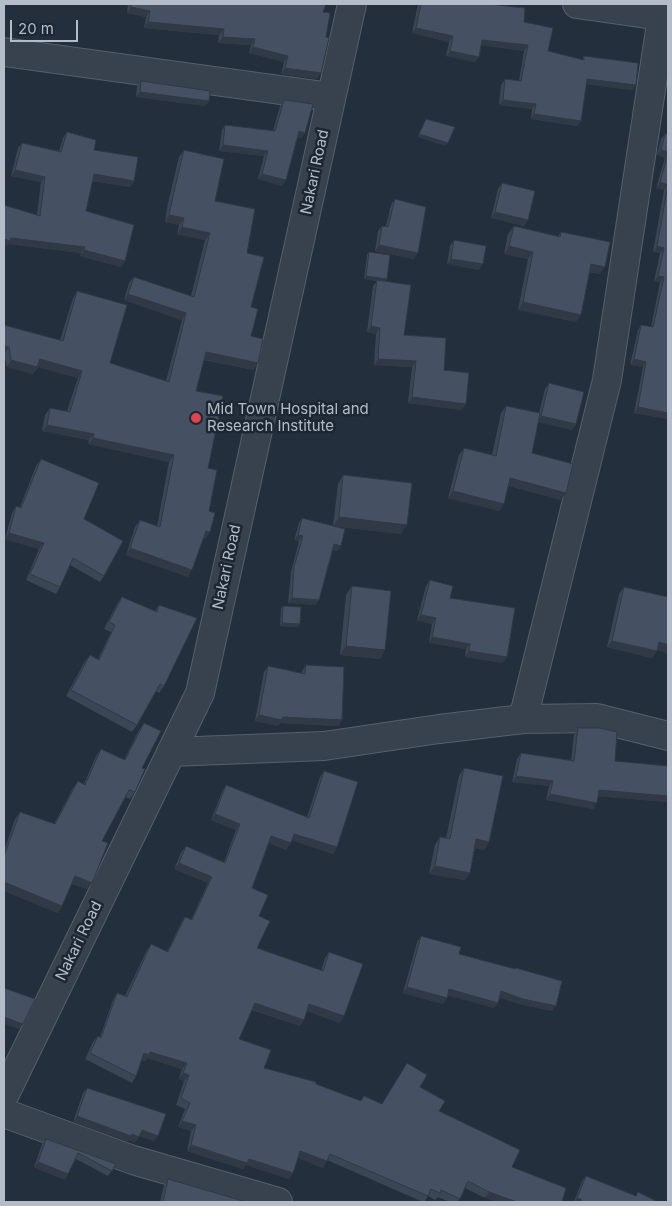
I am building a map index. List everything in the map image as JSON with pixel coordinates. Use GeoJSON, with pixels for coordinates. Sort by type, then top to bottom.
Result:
{"type":"FeatureCollection","features":[{"type":"Feature","properties":{"kind":"street","name":"Nakari Road"},"geometry":{"type":"LineString","coordinates":[[4,1096],[200,693],[352,4]]}},
{"type":"Feature","properties":{"kind":"street"},"geometry":{"type":"LineString","coordinates":[[523,719],[607,380],[665,17],[577,4]]}},
{"type":"Feature","properties":{"kind":"street"},"geometry":{"type":"LineString","coordinates":[[4,52],[331,97]]}},
{"type":"Feature","properties":{"kind":"street"},"geometry":{"type":"LineString","coordinates":[[171,752],[324,746],[439,728],[523,719],[597,718],[668,736]]}},
{"type":"Feature","properties":{"kind":"street"},"geometry":{"type":"LineString","coordinates":[[4,1114],[134,1160],[278,1202]]}},
{"type":"Feature","properties":{"kind":"building"},"geometry":{"type":"Polygon","coordinates":[[[131,4],[326,4],[323,12],[330,13],[326,37],[329,38],[321,73],[285,68],[288,56],[253,47],[255,39],[223,37],[224,29],[148,22],[150,11],[131,7],[131,4]]]}},
{"type":"Feature","properties":{"kind":"building"},"geometry":{"type":"Polygon","coordinates":[[[421,4],[489,4],[525,8],[524,22],[553,28],[548,51],[584,60],[584,56],[638,63],[636,85],[587,79],[581,121],[534,114],[536,104],[503,100],[505,79],[521,81],[528,45],[482,40],[479,57],[450,51],[453,36],[416,28],[421,4]]]}},
{"type":"Feature","properties":{"kind":"building"},"geometry":{"type":"Polygon","coordinates":[[[141,81],[210,91],[209,101],[140,92],[141,81]]]}},
{"type":"Feature","properties":{"kind":"building"},"geometry":{"type":"Polygon","coordinates":[[[284,100],[313,104],[305,133],[299,131],[286,180],[262,174],[268,151],[223,145],[225,125],[275,131],[284,100]]]}},
{"type":"Feature","properties":{"kind":"building"},"geometry":{"type":"Polygon","coordinates":[[[426,119],[455,127],[448,143],[419,134],[426,119]]]}},
{"type":"Feature","properties":{"kind":"building"},"geometry":{"type":"Polygon","coordinates":[[[67,132],[96,140],[94,150],[138,157],[134,181],[94,174],[86,211],[134,225],[125,261],[84,250],[85,247],[11,238],[10,241],[4,239],[4,205],[40,216],[45,177],[15,170],[22,143],[61,152],[67,132]]]}},
{"type":"Feature","properties":{"kind":"building"},"geometry":{"type":"Polygon","coordinates":[[[665,134],[668,134],[668,152],[661,150],[665,134]]]}},
{"type":"Feature","properties":{"kind":"building"},"geometry":{"type":"Polygon","coordinates":[[[184,150],[224,159],[215,201],[255,209],[247,253],[264,257],[251,307],[258,309],[251,336],[263,339],[258,363],[206,352],[196,391],[223,396],[208,468],[217,470],[209,511],[215,513],[210,532],[206,531],[192,570],[130,548],[140,520],[160,527],[174,455],[93,438],[94,434],[47,425],[50,408],[70,412],[82,371],[40,359],[37,367],[11,360],[9,347],[4,346],[4,325],[63,341],[77,291],[127,305],[110,363],[169,382],[186,313],[128,294],[134,277],[194,297],[210,233],[182,227],[184,218],[169,215],[184,150]]]}},
{"type":"Feature","properties":{"kind":"building"},"geometry":{"type":"Polygon","coordinates":[[[668,154],[668,185],[660,182],[668,154]]]}},
{"type":"Feature","properties":{"kind":"building"},"geometry":{"type":"Polygon","coordinates":[[[502,183],[535,191],[528,220],[495,212],[502,183]]]}},
{"type":"Feature","properties":{"kind":"building"},"geometry":{"type":"Polygon","coordinates":[[[668,185],[668,413],[638,407],[646,362],[634,359],[641,325],[653,327],[664,277],[658,276],[664,248],[657,246],[668,185]]]}},
{"type":"Feature","properties":{"kind":"building"},"geometry":{"type":"Polygon","coordinates":[[[395,199],[426,207],[418,253],[379,245],[382,226],[388,227],[395,199]]]}},
{"type":"Feature","properties":{"kind":"building"},"geometry":{"type":"Polygon","coordinates":[[[514,226],[560,237],[561,232],[610,242],[605,267],[591,264],[581,315],[523,302],[533,252],[509,246],[514,226]]]}},
{"type":"Feature","properties":{"kind":"building"},"geometry":{"type":"Polygon","coordinates":[[[454,240],[486,246],[483,264],[451,259],[454,240]]]}},
{"type":"Feature","properties":{"kind":"building"},"geometry":{"type":"Polygon","coordinates":[[[369,252],[390,255],[387,279],[366,276],[369,252]]]}},
{"type":"Feature","properties":{"kind":"building"},"geometry":{"type":"Polygon","coordinates":[[[377,280],[411,285],[404,335],[446,338],[444,370],[469,373],[466,404],[412,397],[416,361],[378,359],[380,328],[371,326],[377,280]]]}},
{"type":"Feature","properties":{"kind":"building"},"geometry":{"type":"Polygon","coordinates":[[[549,383],[584,392],[576,424],[541,416],[549,383]]]}},
{"type":"Feature","properties":{"kind":"building"},"geometry":{"type":"Polygon","coordinates":[[[506,406],[540,413],[532,453],[573,464],[566,493],[510,478],[504,504],[453,491],[464,448],[496,456],[506,406]]]}},
{"type":"Feature","properties":{"kind":"building"},"geometry":{"type":"Polygon","coordinates":[[[41,459],[99,483],[84,519],[123,541],[104,576],[73,558],[60,587],[30,574],[44,543],[9,533],[16,506],[21,508],[41,459]]]}},
{"type":"Feature","properties":{"kind":"building"},"geometry":{"type":"Polygon","coordinates":[[[343,475],[412,483],[407,525],[339,517],[343,475]]]}},
{"type":"Feature","properties":{"kind":"building"},"geometry":{"type":"Polygon","coordinates":[[[302,518],[345,529],[341,546],[334,544],[319,600],[292,598],[294,567],[303,536],[298,535],[302,518]]]}},
{"type":"Feature","properties":{"kind":"building"},"geometry":{"type":"Polygon","coordinates":[[[430,580],[453,586],[450,598],[515,608],[507,657],[469,651],[470,644],[432,637],[436,618],[421,615],[430,580]]]}},
{"type":"Feature","properties":{"kind":"building"},"geometry":{"type":"Polygon","coordinates":[[[352,586],[391,591],[385,650],[346,646],[352,586]]]}},
{"type":"Feature","properties":{"kind":"building"},"geometry":{"type":"Polygon","coordinates":[[[624,587],[668,597],[668,645],[659,642],[657,651],[612,641],[624,587]]]}},
{"type":"Feature","properties":{"kind":"building"},"geometry":{"type":"Polygon","coordinates":[[[122,597],[157,612],[159,605],[197,618],[164,686],[160,684],[137,725],[71,690],[90,655],[99,660],[115,625],[109,622],[122,597]]]}},
{"type":"Feature","properties":{"kind":"building"},"geometry":{"type":"Polygon","coordinates":[[[283,606],[301,607],[300,624],[282,623],[283,606]]]}},
{"type":"Feature","properties":{"kind":"building"},"geometry":{"type":"Polygon","coordinates":[[[306,665],[344,667],[342,720],[283,717],[282,720],[259,715],[268,666],[305,674],[306,665]]]}},
{"type":"Feature","properties":{"kind":"building"},"geometry":{"type":"Polygon","coordinates":[[[144,723],[161,731],[142,768],[145,769],[135,792],[129,790],[102,841],[108,843],[92,883],[75,876],[62,906],[4,882],[4,856],[20,812],[55,824],[78,781],[85,785],[101,749],[125,760],[144,723]]]}},
{"type":"Feature","properties":{"kind":"building"},"geometry":{"type":"Polygon","coordinates":[[[578,728],[599,728],[617,732],[615,761],[668,766],[668,796],[599,790],[597,803],[550,794],[553,781],[516,776],[521,753],[574,761],[578,728]]]}},
{"type":"Feature","properties":{"kind":"building"},"geometry":{"type":"Polygon","coordinates":[[[464,768],[503,776],[489,842],[476,839],[470,873],[435,866],[440,837],[450,839],[464,768]]]}},
{"type":"Feature","properties":{"kind":"building"},"geometry":{"type":"Polygon","coordinates":[[[324,771],[358,782],[337,847],[294,834],[291,843],[271,836],[252,888],[268,895],[259,916],[270,921],[257,948],[323,971],[329,952],[363,964],[344,1016],[309,1004],[304,1020],[255,1003],[239,1039],[271,1050],[264,1068],[316,1082],[316,1084],[361,1101],[364,1096],[382,1104],[407,1063],[427,1075],[420,1087],[445,1101],[439,1111],[520,1150],[512,1167],[566,1188],[562,1202],[517,1202],[489,1192],[468,1181],[460,1199],[441,1190],[440,1193],[431,1189],[428,1196],[330,1154],[327,1161],[300,1151],[293,1173],[249,1159],[247,1163],[191,1145],[196,1125],[182,1121],[190,1103],[181,1098],[189,1075],[183,1073],[187,1063],[150,1052],[149,1055],[144,1053],[136,1076],[90,1053],[98,1036],[101,1038],[117,993],[127,997],[151,944],[168,952],[185,917],[192,920],[212,877],[179,863],[186,846],[225,863],[240,824],[215,814],[226,785],[309,818],[324,771]]]}},
{"type":"Feature","properties":{"kind":"building"},"geometry":{"type":"Polygon","coordinates":[[[421,936],[461,947],[459,954],[562,981],[556,1006],[523,999],[501,991],[498,1003],[449,989],[447,998],[407,987],[421,936]]]}},
{"type":"Feature","properties":{"kind":"building"},"geometry":{"type":"Polygon","coordinates":[[[4,988],[35,999],[23,1024],[4,1017],[4,988]]]}},
{"type":"Feature","properties":{"kind":"building"},"geometry":{"type":"Polygon","coordinates":[[[87,1088],[166,1114],[158,1136],[142,1130],[139,1137],[132,1134],[131,1136],[77,1116],[87,1088]]]}},
{"type":"Feature","properties":{"kind":"building"},"geometry":{"type":"Polygon","coordinates":[[[46,1139],[116,1164],[112,1171],[78,1153],[68,1174],[38,1162],[46,1139]]]}},
{"type":"Feature","properties":{"kind":"building"},"geometry":{"type":"Polygon","coordinates":[[[586,1176],[636,1196],[638,1192],[658,1202],[581,1202],[581,1199],[577,1198],[586,1176]]]}},
{"type":"Feature","properties":{"kind":"building"},"geometry":{"type":"Polygon","coordinates":[[[168,1179],[243,1201],[246,1202],[163,1202],[168,1179]]]}},
{"type":"Feature","properties":{"kind":"place","name":"Mid Town Hospital and Research Institute"},"geometry":{"type":"Point","coordinates":[196,418]}}]}
